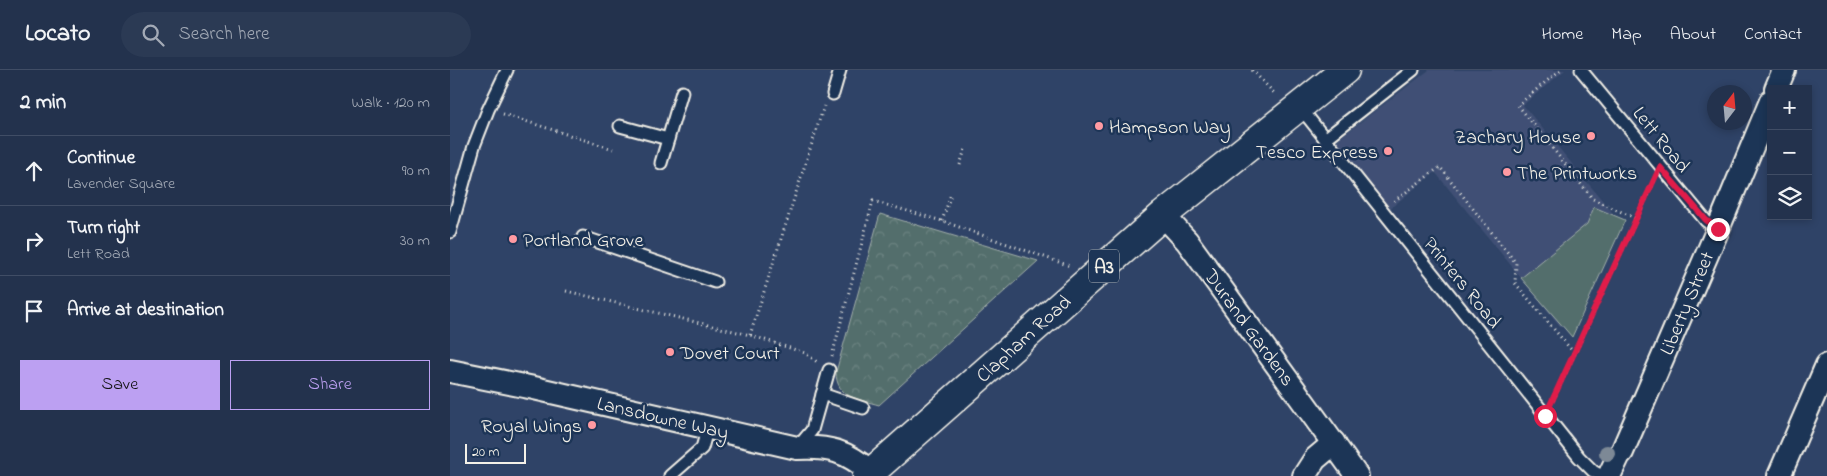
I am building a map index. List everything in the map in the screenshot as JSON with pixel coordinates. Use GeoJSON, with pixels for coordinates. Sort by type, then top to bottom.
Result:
{"type":"FeatureCollection","features":[{"type":"Feature","properties":{"kind":"highway","name":"Clapham Road"},"geometry":{"type":"LineString","coordinates":[[869,474],[1163,215],[1345,70]]}},
{"type":"Feature","properties":{"kind":"street"},"geometry":{"type":"LineString","coordinates":[[1778,85],[1784,70]]}},
{"type":"Feature","properties":{"kind":"street","name":"Liberty Street"},"geometry":{"type":"LineString","coordinates":[[1609,476],[1622,452],[1767,111]]}},
{"type":"Feature","properties":{"kind":"street","name":"Durand Gardens"},"geometry":{"type":"LineString","coordinates":[[1163,215],[1187,241],[1357,476]]}},
{"type":"Feature","properties":{"kind":"street"},"geometry":{"type":"LineString","coordinates":[[1779,476],[1827,365]]}},
{"type":"Feature","properties":{"kind":"street","name":"Lansdowne Way"},"geometry":{"type":"LineString","coordinates":[[450,371],[534,388],[797,448],[816,447],[846,454],[855,458],[869,474]]}},
{"type":"Feature","properties":{"kind":"street"},"geometry":{"type":"LineString","coordinates":[[1304,476],[1315,459],[1334,443]]}},
{"type":"Feature","properties":{"kind":"lane"},"geometry":{"type":"LineString","coordinates":[[450,232],[474,146],[507,70]]}},
{"type":"Feature","properties":{"kind":"lane"},"geometry":{"type":"LineString","coordinates":[[829,98],[840,70]]}},
{"type":"Feature","properties":{"kind":"lane"},"geometry":{"type":"LineString","coordinates":[[1325,140],[1413,70]]}},
{"type":"Feature","properties":{"kind":"lane","name":"Lett Road"},"geometry":{"type":"LineString","coordinates":[[1581,70],[1660,167],[1706,220],[1718,229]]}},
{"type":"Feature","properties":{"kind":"lane"},"geometry":{"type":"LineString","coordinates":[[660,162],[682,92]]}},
{"type":"Feature","properties":{"kind":"lane","name":"Printers Road"},"geometry":{"type":"LineString","coordinates":[[1295,110],[1325,140],[1579,457],[1593,471],[1602,476]]}},
{"type":"Feature","properties":{"kind":"lane"},"geometry":{"type":"LineString","coordinates":[[620,126],[668,139]]}},
{"type":"Feature","properties":{"kind":"lane"},"geometry":{"type":"LineString","coordinates":[[583,237],[715,282]]}},
{"type":"Feature","properties":{"kind":"lane"},"geometry":{"type":"LineString","coordinates":[[797,448],[812,430],[829,370]]}},
{"type":"Feature","properties":{"kind":"lane"},"geometry":{"type":"LineString","coordinates":[[822,394],[863,408]]}},
{"type":"Feature","properties":{"kind":"lane"},"geometry":{"type":"LineString","coordinates":[[670,476],[702,448],[708,427]]}},
{"type":"Feature","properties":{"kind":"path"},"geometry":{"type":"LineString","coordinates":[[1252,70],[1295,110]]}},
{"type":"Feature","properties":{"kind":"path"},"geometry":{"type":"LineString","coordinates":[[1560,70],[1518,105],[1592,199],[1637,218]]}},
{"type":"Feature","properties":{"kind":"path"},"geometry":{"type":"LineString","coordinates":[[750,336],[829,98]]}},
{"type":"Feature","properties":{"kind":"path"},"geometry":{"type":"LineString","coordinates":[[488,110],[613,149]]}},
{"type":"Feature","properties":{"kind":"path"},"geometry":{"type":"LineString","coordinates":[[960,165],[966,146]]}},
{"type":"Feature","properties":{"kind":"path"},"geometry":{"type":"LineString","coordinates":[[1382,210],[1440,167],[1516,262],[1514,283],[1574,353]]}},
{"type":"Feature","properties":{"kind":"path"},"geometry":{"type":"LineString","coordinates":[[1545,416],[1660,167]]}},
{"type":"Feature","properties":{"kind":"path"},"geometry":{"type":"LineString","coordinates":[[942,221],[951,194]]}},
{"type":"Feature","properties":{"kind":"path"},"geometry":{"type":"LineString","coordinates":[[566,291],[750,336],[805,353],[829,370],[873,201],[942,221],[1094,274]]}},
{"type":"Feature","properties":{"kind":"shaded area"},"geometry":{"type":"Polygon","coordinates":[[[1429,70],[1565,70],[1523,105],[1612,212],[1561,327],[1435,172],[1382,215],[1325,149],[1429,70]]]}},
{"type":"Feature","properties":{"kind":"green space"},"geometry":{"type":"Polygon","coordinates":[[[1594,207],[1625,220],[1572,337],[1521,278],[1587,224],[1594,207]]]}},
{"type":"Feature","properties":{"kind":"green space"},"geometry":{"type":"Polygon","coordinates":[[[880,214],[1038,261],[879,405],[857,399],[844,392],[837,381],[836,372],[880,214]]]}},
{"type":"Feature","properties":{"kind":"place","name":"Hampson Way"},"geometry":{"type":"Point","coordinates":[1099,126]}},
{"type":"Feature","properties":{"kind":"place","name":"Zachary House"},"geometry":{"type":"Point","coordinates":[1591,136]}},
{"type":"Feature","properties":{"kind":"place","name":"Tesco Express"},"geometry":{"type":"Point","coordinates":[1388,151]}},
{"type":"Feature","properties":{"kind":"place","name":"The Printworks"},"geometry":{"type":"Point","coordinates":[1507,172]}},
{"type":"Feature","properties":{"kind":"place","name":"Portland Grove"},"geometry":{"type":"Point","coordinates":[513,239]}},
{"type":"Feature","properties":{"kind":"place","name":"Dovet Court"},"geometry":{"type":"Point","coordinates":[670,352]}},
{"type":"Feature","properties":{"kind":"place","name":"Royal Wings"},"geometry":{"type":"Point","coordinates":[592,425]}},
{"type":"Feature","properties":{"kind":"route"},"geometry":{"type":"LineString","coordinates":[[1545,416],[1660,167],[1706,220],[1718,229]]}}]}
